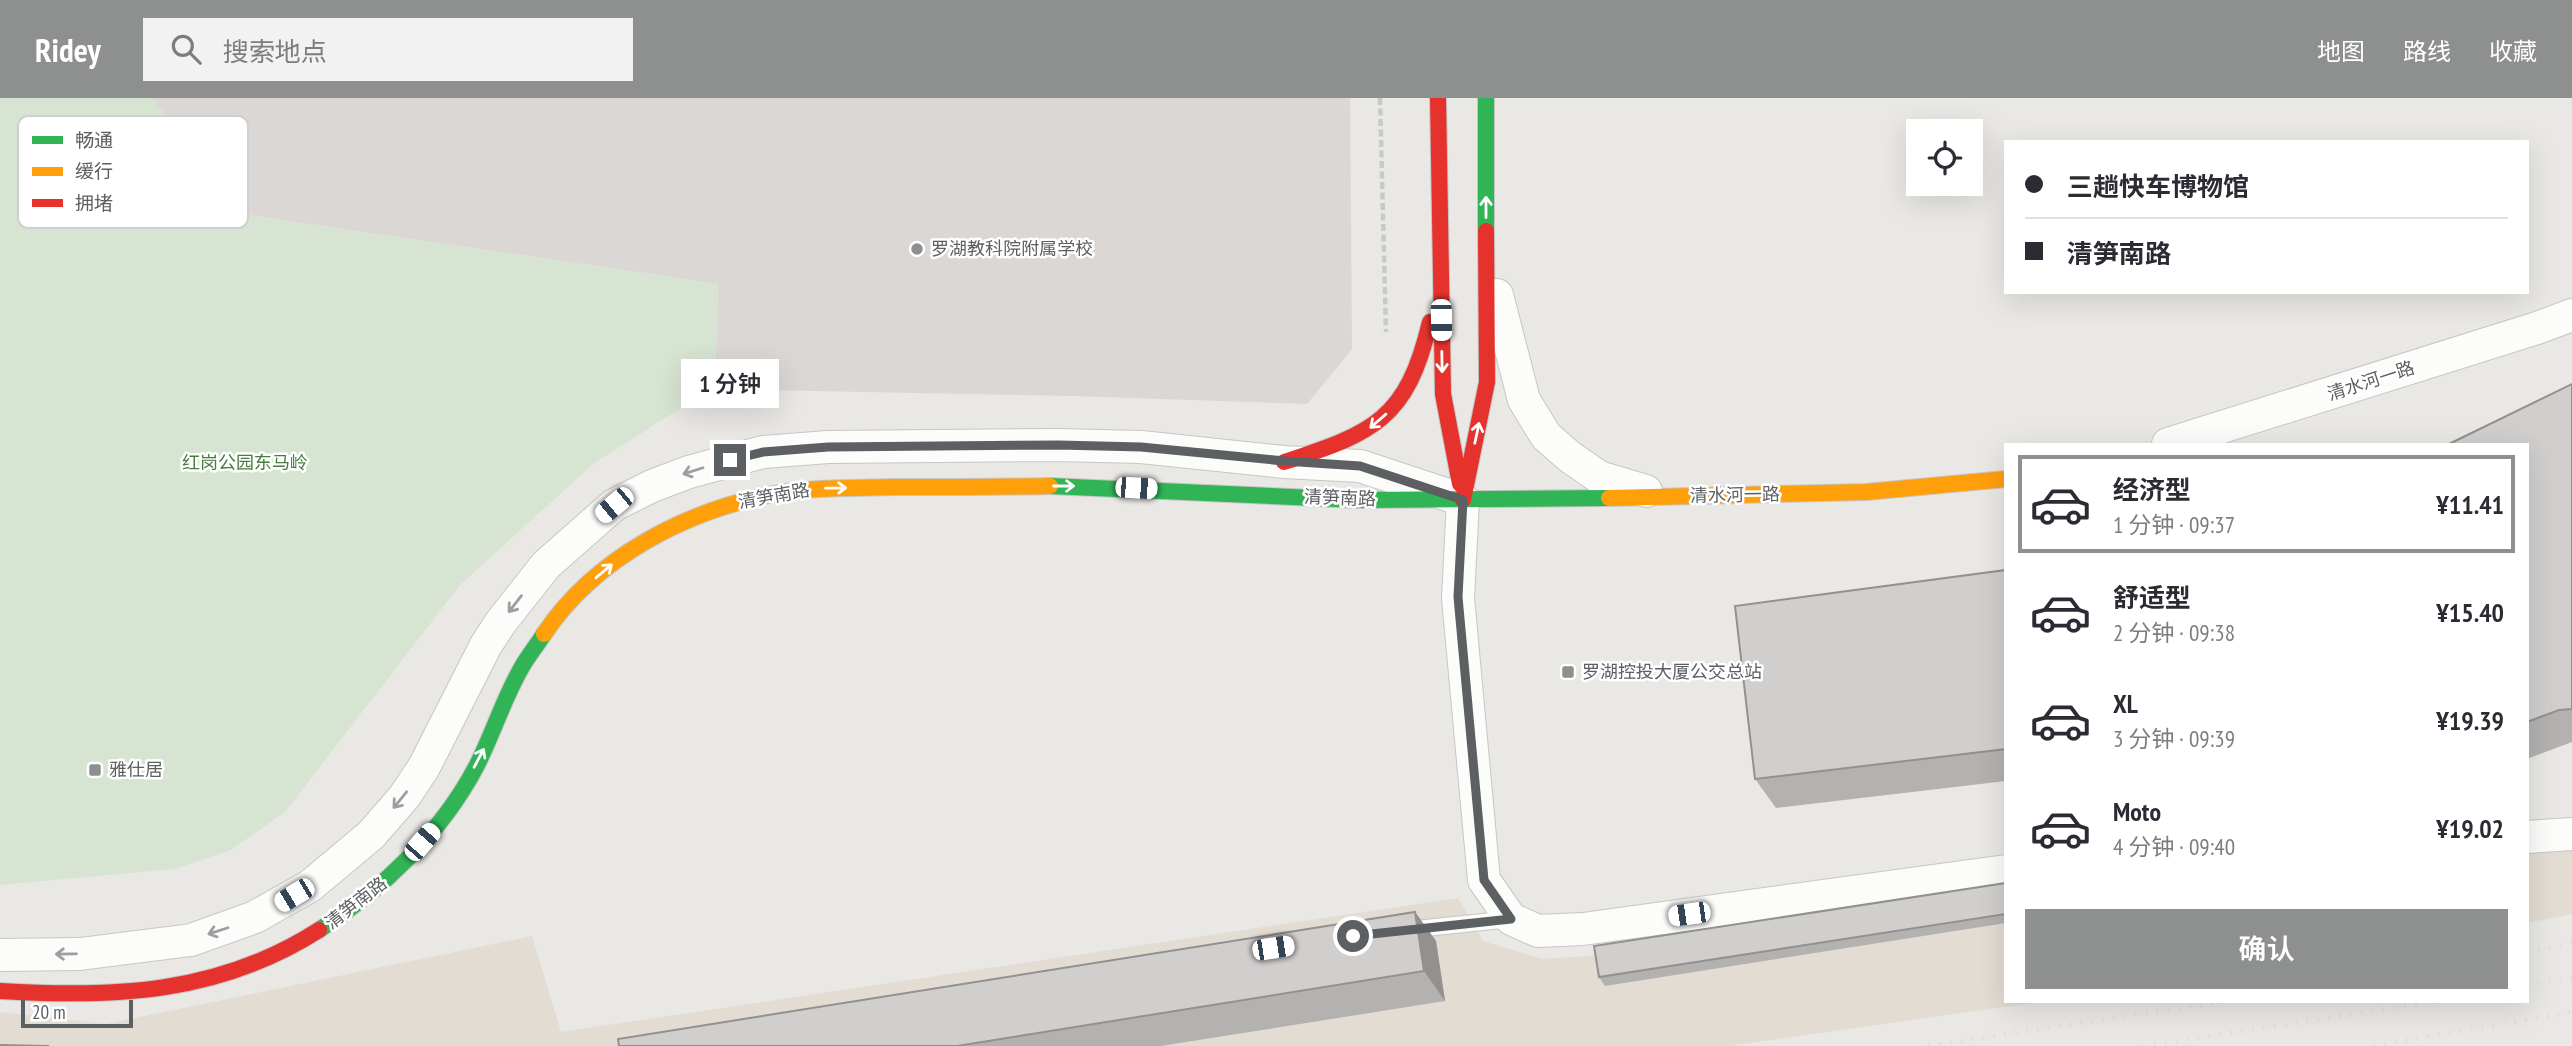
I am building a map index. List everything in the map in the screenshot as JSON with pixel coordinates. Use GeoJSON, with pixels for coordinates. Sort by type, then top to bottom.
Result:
{"type":"FeatureCollection","features":[{"type":"Feature","properties":{"kind":"street"},"geometry":{"type":"LineString","coordinates":[[1438,98],[1443,394],[1463,500]]}},
{"type":"Feature","properties":{"kind":"street"},"geometry":{"type":"LineString","coordinates":[[1486,98],[1488,382],[1463,500],[1458,597],[1484,880],[1511,919],[1538,931],[1583,929],[2004,871]]}},
{"type":"Feature","properties":{"kind":"street"},"geometry":{"type":"LineString","coordinates":[[1487,249],[1507,341],[1524,400],[1546,436],[1599,477],[1668,497]]}},
{"type":"Feature","properties":{"kind":"street"},"geometry":{"type":"LineString","coordinates":[[1284,461],[1340,444],[1368,429],[1395,405],[1409,387],[1419,363],[1440,272]]}},
{"type":"Feature","properties":{"kind":"street","name":"清水河一路"},"geometry":{"type":"LineString","coordinates":[[2171,443],[2572,315]]}},
{"type":"Feature","properties":{"kind":"street","name":"清笋南路"},"geometry":{"type":"LineString","coordinates":[[0,955],[80,954],[191,940],[255,917],[310,886],[371,835],[404,797],[424,767],[486,645],[546,565],[614,505],[688,472],[763,452],[828,447],[1141,447],[1360,466],[1463,500]]}},
{"type":"Feature","properties":{"kind":"street","name":"清水河一路"},"geometry":{"type":"LineString","coordinates":[[1463,500],[1866,492],[2004,479]]}},
{"type":"Feature","properties":{"kind":"street","name":"清笋南路"},"geometry":{"type":"LineString","coordinates":[[0,991],[65,995],[134,992],[187,985],[258,961],[295,945],[326,927],[382,884],[405,862],[459,795],[484,749],[523,665],[569,603],[614,561],[641,542],[667,528],[717,509],[779,491],[1006,485],[1083,486],[1359,500],[1463,500]]}},
{"type":"Feature","properties":{"kind":"street"},"geometry":{"type":"LineString","coordinates":[[2529,837],[2572,834]]}},
{"type":"Feature","properties":{"kind":"lane"},"geometry":{"type":"LineString","coordinates":[[1393,932],[1511,919]]}},
{"type":"Feature","properties":{"kind":"path"},"geometry":{"type":"LineString","coordinates":[[1380,98],[1385,336]]}},
{"type":"Feature","properties":{"kind":"shaded area","name":"罗湖教科院附属学校"},"geometry":{"type":"Polygon","coordinates":[[[151,98],[1350,98],[1352,349],[1307,404],[715,389],[718,284],[248,215],[248,116],[166,116],[151,98]]]}},
{"type":"Feature","properties":{"kind":"shaded area"},"geometry":{"type":"Polygon","coordinates":[[[2572,850],[2572,914],[2529,923],[2529,853],[2572,850]]]}},
{"type":"Feature","properties":{"kind":"shaded area"},"geometry":{"type":"Polygon","coordinates":[[[2004,892],[2004,1003],[2032,1003],[1729,1046],[0,1046],[0,1012],[106,1024],[532,936],[561,1032],[1458,898],[1483,941],[1543,959],[1600,955],[2004,892]]]}},
{"type":"Feature","properties":{"kind":"green space","name":"红岗公园东马岭"},"geometry":{"type":"Polygon","coordinates":[[[0,98],[151,98],[166,116],[18,116],[18,228],[248,228],[248,215],[718,284],[715,389],[593,464],[460,585],[285,812],[231,850],[175,869],[0,885],[0,98]]]}},
{"type":"Feature","properties":{"kind":"building"},"geometry":{"type":"Polygon","coordinates":[[[2572,384],[2572,709],[2559,710],[2529,721],[2529,443],[2451,443],[2572,384]]]}},
{"type":"Feature","properties":{"kind":"building"},"geometry":{"type":"Polygon","coordinates":[[[2004,570],[2004,749],[1755,779],[1735,606],[2004,570]]]}},
{"type":"Feature","properties":{"kind":"building"},"geometry":{"type":"Polygon","coordinates":[[[2004,883],[2004,914],[1599,977],[1594,946],[2004,883]]]}},
{"type":"Feature","properties":{"kind":"building"},"geometry":{"type":"Polygon","coordinates":[[[1415,912],[1424,971],[957,1046],[619,1046],[618,1039],[1415,912]]]}},
{"type":"Feature","properties":{"kind":"railway"},"geometry":{"type":"LineString","coordinates":[[2529,952],[2572,943]]}},
{"type":"Feature","properties":{"kind":"railway"},"geometry":{"type":"LineString","coordinates":[[2529,985],[2572,977]]}},
{"type":"Feature","properties":{"kind":"railway"},"geometry":{"type":"LineString","coordinates":[[1928,1046],[2215,1003]]}},
{"type":"Feature","properties":{"kind":"railway"},"geometry":{"type":"LineString","coordinates":[[2143,1046],[2428,1003]]}},
{"type":"Feature","properties":{"kind":"railway"},"geometry":{"type":"LineString","coordinates":[[2373,1046],[2572,1012]]}},
{"type":"Feature","properties":{"kind":"traffic: fast"},"geometry":{"type":"LineString","coordinates":[[1486,98],[1486,231]]}},
{"type":"Feature","properties":{"kind":"traffic: fast"},"geometry":{"type":"LineString","coordinates":[[1050,486],[1359,500],[1609,498]]}},
{"type":"Feature","properties":{"kind":"traffic: fast"},"geometry":{"type":"LineString","coordinates":[[319,930],[387,878],[446,815],[476,767],[516,677],[544,634]]}},
{"type":"Feature","properties":{"kind":"traffic: slow"},"geometry":{"type":"LineString","coordinates":[[1609,498],[1866,492],[2004,479]]}},
{"type":"Feature","properties":{"kind":"traffic: slow"},"geometry":{"type":"LineString","coordinates":[[544,634],[589,582],[616,561],[676,526],[741,502],[774,494],[819,489],[1050,486]]}},
{"type":"Feature","properties":{"kind":"traffic: jam"},"geometry":{"type":"LineString","coordinates":[[1438,98],[1443,394],[1460,484]]}},
{"type":"Feature","properties":{"kind":"traffic: jam"},"geometry":{"type":"LineString","coordinates":[[1463,500],[1487,382],[1486,231]]}},
{"type":"Feature","properties":{"kind":"traffic: jam"},"geometry":{"type":"LineString","coordinates":[[1284,462],[1342,442],[1382,418],[1410,381],[1430,322]]}},
{"type":"Feature","properties":{"kind":"traffic: jam"},"geometry":{"type":"LineString","coordinates":[[0,991],[84,993],[165,987],[243,968],[319,930]]}},
{"type":"Feature","properties":{"kind":"place","name":"罗湖教科院附属学校"},"geometry":{"type":"Point","coordinates":[917,249]}},
{"type":"Feature","properties":{"kind":"place","name":"罗湖控投大厦公交总站"},"geometry":{"type":"Point","coordinates":[1568,672]}},
{"type":"Feature","properties":{"kind":"place","name":"雅仕居"},"geometry":{"type":"Point","coordinates":[95,770]}},
{"type":"Feature","properties":{"kind":"route"},"geometry":{"type":"LineString","coordinates":[[730,460],[763,452],[828,447],[1141,447],[1360,466],[1463,500],[1458,597],[1484,880],[1511,919],[1353,936]]}}]}
